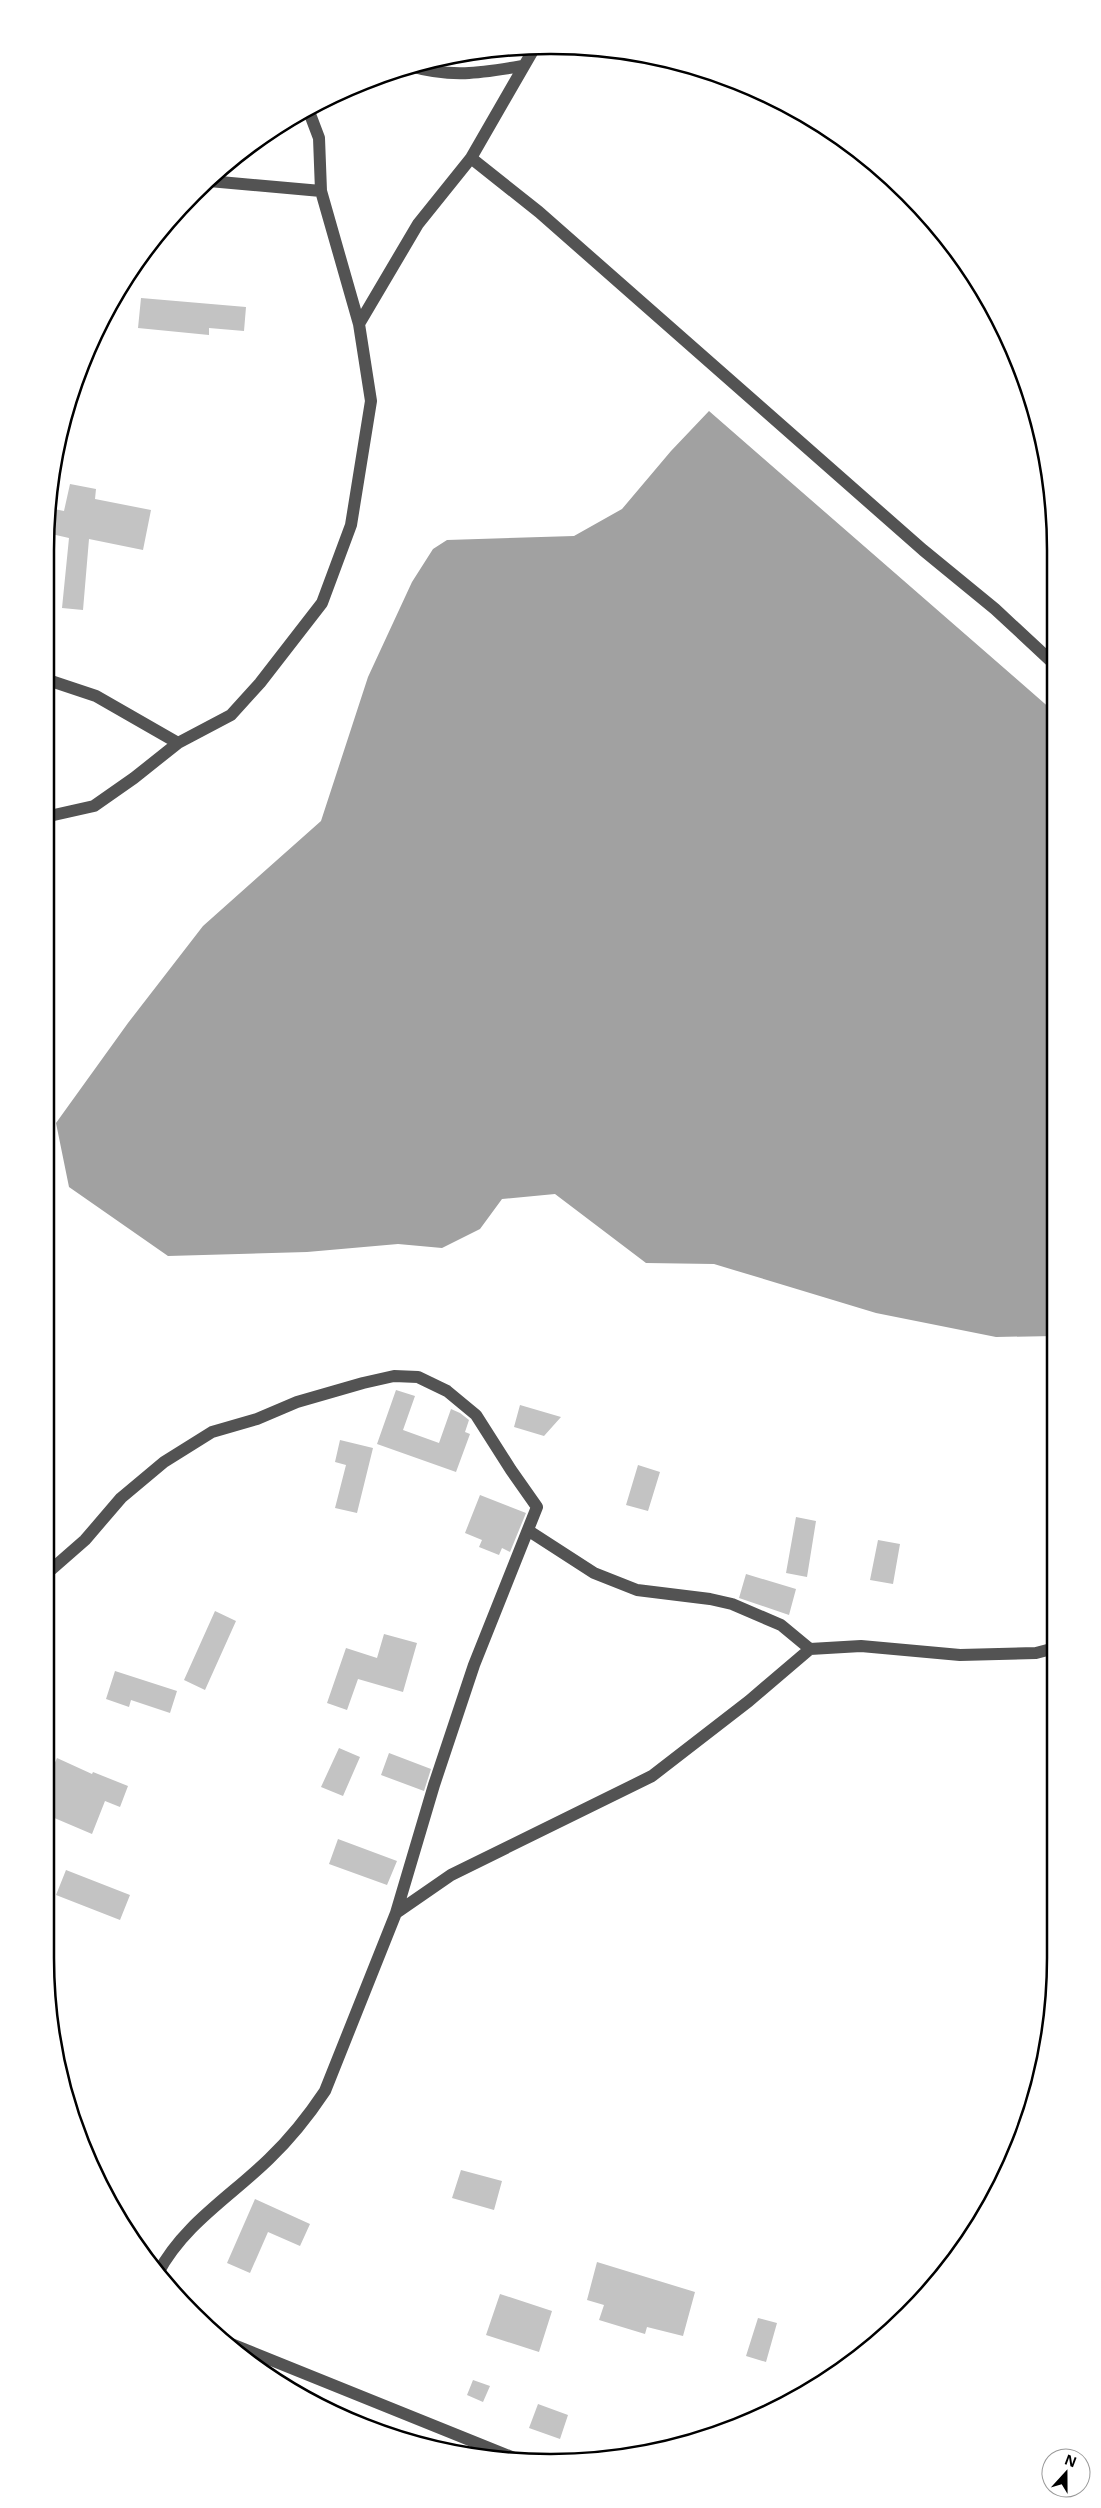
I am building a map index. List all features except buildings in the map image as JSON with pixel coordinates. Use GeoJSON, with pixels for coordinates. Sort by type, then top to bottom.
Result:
{"type":"FeatureCollection","features":[{"type":"Feature","properties":{"kind":"street"},"geometry":{"type":"LineString","coordinates":[[359,324],[418,224],[471,158],[530,55]]}},
{"type":"Feature","properties":{"kind":"street"},"geometry":{"type":"LineString","coordinates":[[427,70],[446,74],[477,73],[522,66]]}},
{"type":"Feature","properties":{"kind":"street"},"geometry":{"type":"LineString","coordinates":[[54,815],[94,806],[134,778],[178,743],[231,715],[260,683],[322,602],[351,524],[371,401],[359,324],[321,191],[319,138],[311,116]]}},
{"type":"Feature","properties":{"kind":"street"},"geometry":{"type":"LineString","coordinates":[[471,158],[539,212],[923,550],[995,609],[1047,657]]}},
{"type":"Feature","properties":{"kind":"street"},"geometry":{"type":"LineString","coordinates":[[218,182],[321,191]]}},
{"type":"Feature","properties":{"kind":"street"},"geometry":{"type":"LineString","coordinates":[[54,682],[96,696],[178,743]]}},
{"type":"Feature","properties":{"kind":"street"},"geometry":{"type":"LineString","coordinates":[[54,1567],[86,1540],[121,1498],[164,1462],[212,1432],[297,1402],[394,1376],[418,1377],[447,1391],[476,1415],[537,1507],[474,1665],[434,1785],[396,1913],[325,2091],[311,2112],[270,2158],[186,2231],[168,2254],[162,2267]]}},
{"type":"Feature","properties":{"kind":"street"},"geometry":{"type":"LineString","coordinates":[[529,1531],[594,1574],[637,1590],[710,1599],[732,1604],[781,1625],[810,1648]]}},
{"type":"Feature","properties":{"kind":"street"},"geometry":{"type":"LineString","coordinates":[[396,1913],[451,1875],[652,1776],[749,1701],[810,1648],[861,1646],[960,1655],[1036,1653],[1047,1650]]}},
{"type":"Feature","properties":{"kind":"street"},"geometry":{"type":"LineString","coordinates":[[245,2349],[497,2451]]}},
{"type":"Feature","properties":{"kind":"shaded area"},"geometry":{"type":"Polygon","coordinates":[[[709,411],[1047,706],[1047,1336],[996,1337],[876,1313],[714,1264],[646,1263],[555,1194],[502,1199],[480,1229],[442,1248],[398,1244],[307,1252],[168,1256],[69,1187],[56,1123],[128,1023],[203,926],[321,821],[368,677],[412,582],[433,549],[447,540],[574,536],[622,509],[671,451],[709,411]]]}}]}
